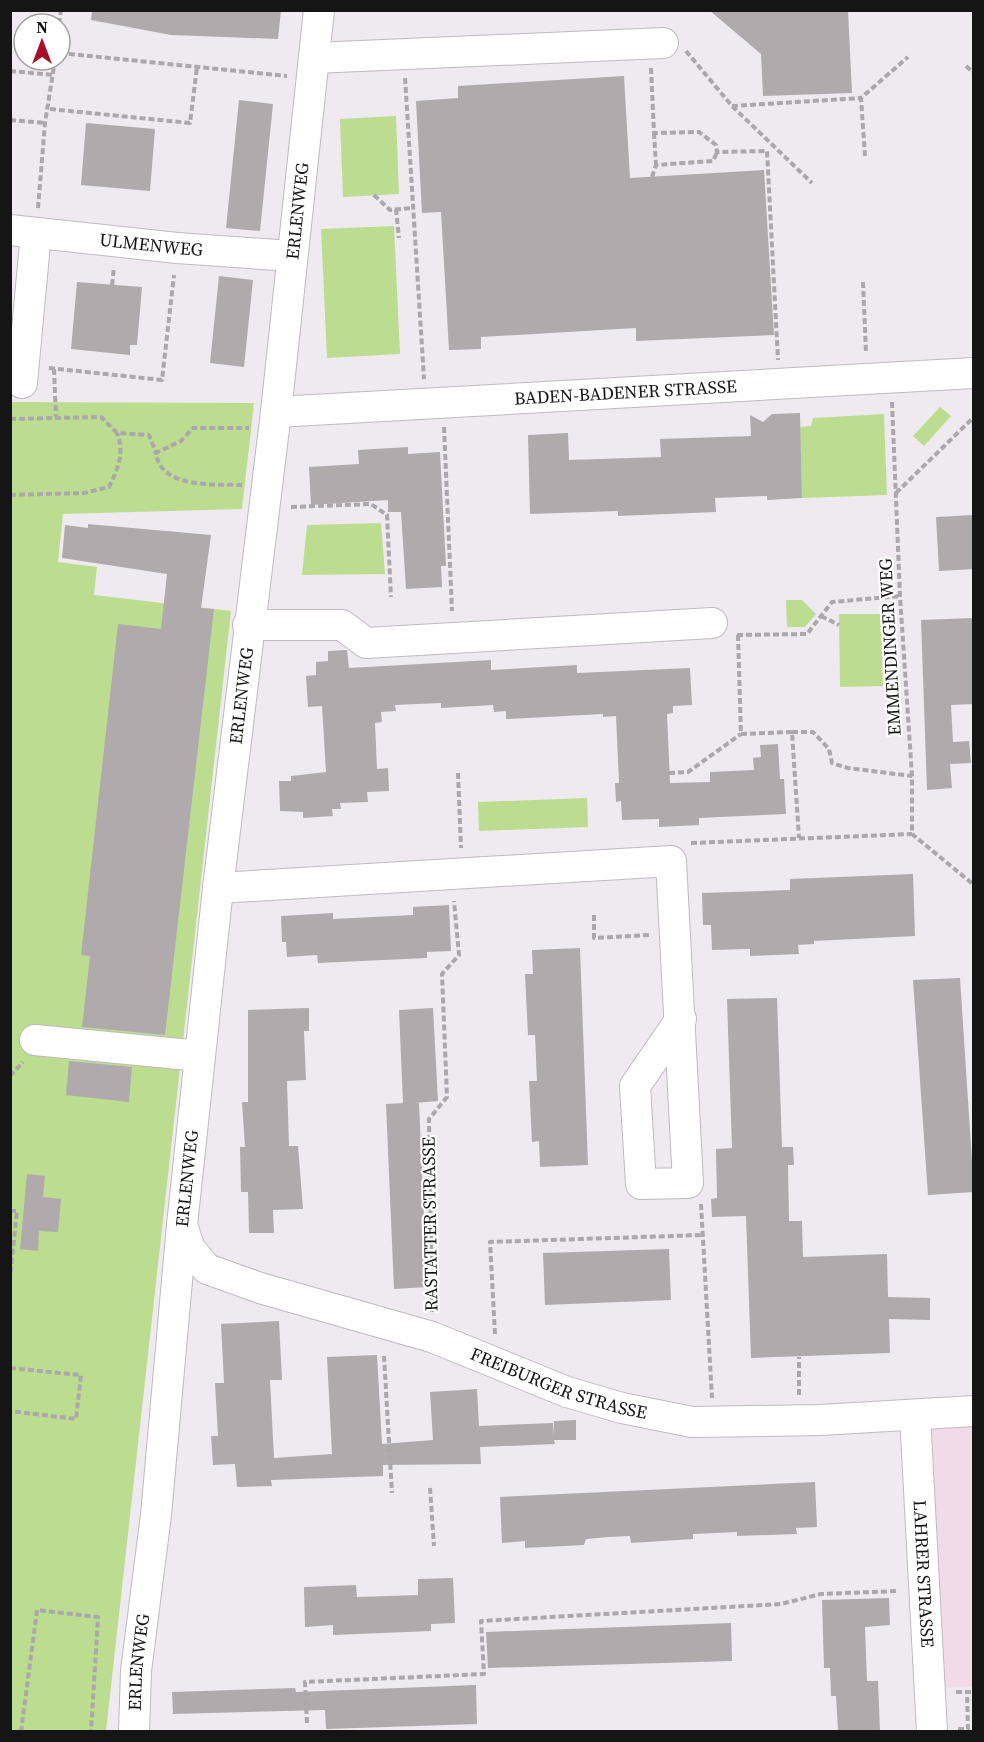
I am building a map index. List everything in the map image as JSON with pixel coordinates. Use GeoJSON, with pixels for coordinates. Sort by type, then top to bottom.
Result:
{"type":"FeatureCollection","features":[{"type":"Feature","properties":{"kind":"street","name":"ERLENWEG"},"geometry":{"type":"LineString","coordinates":[[134,1731],[136,1671],[156,1515],[182,1225],[218,888],[274,421],[319,10]]}},
{"type":"Feature","properties":{"kind":"street"},"geometry":{"type":"LineString","coordinates":[[312,68],[417,53],[656,43]]}},
{"type":"Feature","properties":{"kind":"street"},"geometry":{"type":"LineString","coordinates":[[417,53],[463,71],[584,66]]}},
{"type":"Feature","properties":{"kind":"street"},"geometry":{"type":"LineString","coordinates":[[23,231],[23,374]]}},
{"type":"Feature","properties":{"kind":"street","name":"ULMENWEG"},"geometry":{"type":"LineString","coordinates":[[23,231],[177,248],[292,256]]}},
{"type":"Feature","properties":{"kind":"street","name":"BADEN-BADENER STRASSE"},"geometry":{"type":"LineString","coordinates":[[274,421],[434,403],[974,373]]}},
{"type":"Feature","properties":{"kind":"street","name":"ERLENWEG"},"geometry":{"type":"LineString","coordinates":[[248,625],[342,625],[366,643],[725,629]]}},
{"type":"Feature","properties":{"kind":"street"},"geometry":{"type":"LineString","coordinates":[[218,888],[671,861],[677,934],[681,1019],[688,1183],[641,1184],[634,1086],[681,1019]]}},
{"type":"Feature","properties":{"kind":"street"},"geometry":{"type":"LineString","coordinates":[[35,1040],[200,1056]]}},
{"type":"Feature","properties":{"kind":"street","name":"FREIBURGER STRASSE"},"geometry":{"type":"LineString","coordinates":[[182,1225],[190,1250],[207,1269],[260,1288],[432,1337],[567,1392],[622,1408],[692,1422],[799,1420],[974,1411]]}},
{"type":"Feature","properties":{"kind":"street","name":"LAHRER STRASSE"},"geometry":{"type":"LineString","coordinates":[[915,1415],[932,1731]]}},
{"type":"Feature","properties":{"kind":"path"},"geometry":{"type":"LineString","coordinates":[[652,177],[656,165],[654,133],[656,43],[679,42],[732,106],[812,183]]}},
{"type":"Feature","properties":{"kind":"path"},"geometry":{"type":"LineString","coordinates":[[417,53],[414,208],[434,403],[454,638]]}},
{"type":"Feature","properties":{"kind":"path"},"geometry":{"type":"LineString","coordinates":[[72,54],[197,67],[312,68]]}},
{"type":"Feature","properties":{"kind":"path"},"geometry":{"type":"LineString","coordinates":[[732,106],[861,98],[908,57]]}},
{"type":"Feature","properties":{"kind":"path"},"geometry":{"type":"LineString","coordinates":[[966,66],[974,73]]}},
{"type":"Feature","properties":{"kind":"path"},"geometry":{"type":"LineString","coordinates":[[50,109],[190,123],[197,67]]}},
{"type":"Feature","properties":{"kind":"path"},"geometry":{"type":"LineString","coordinates":[[10,71],[54,75]]}},
{"type":"Feature","properties":{"kind":"path"},"geometry":{"type":"LineString","coordinates":[[23,231],[45,123],[50,109],[54,72]]}},
{"type":"Feature","properties":{"kind":"path"},"geometry":{"type":"LineString","coordinates":[[861,98],[865,156]]}},
{"type":"Feature","properties":{"kind":"path"},"geometry":{"type":"LineString","coordinates":[[10,120],[45,123]]}},
{"type":"Feature","properties":{"kind":"path"},"geometry":{"type":"LineString","coordinates":[[654,133],[699,132],[716,145],[717,152],[713,162],[656,165]]}},
{"type":"Feature","properties":{"kind":"path"},"geometry":{"type":"LineString","coordinates":[[717,152],[767,151],[780,384]]}},
{"type":"Feature","properties":{"kind":"path"},"geometry":{"type":"LineString","coordinates":[[374,195],[390,210],[414,208]]}},
{"type":"Feature","properties":{"kind":"path"},"geometry":{"type":"LineString","coordinates":[[396,209],[399,238]]}},
{"type":"Feature","properties":{"kind":"path"},"geometry":{"type":"LineString","coordinates":[[23,374],[54,369],[162,380],[177,248]]}},
{"type":"Feature","properties":{"kind":"path","name":"EMMENDINGER WEG"},"geometry":{"type":"LineString","coordinates":[[863,282],[880,378],[895,494],[912,776],[912,834]]}},
{"type":"Feature","properties":{"kind":"path"},"geometry":{"type":"LineString","coordinates":[[54,369],[56,417]]}},
{"type":"Feature","properties":{"kind":"path"},"geometry":{"type":"LineString","coordinates":[[10,419],[101,417],[117,434],[121,444],[121,456],[109,487],[84,493],[10,495]]}},
{"type":"Feature","properties":{"kind":"path"},"geometry":{"type":"LineString","coordinates":[[895,494],[974,417]]}},
{"type":"Feature","properties":{"kind":"path"},"geometry":{"type":"LineString","coordinates":[[156,453],[181,441],[193,428],[274,421]]}},
{"type":"Feature","properties":{"kind":"path"},"geometry":{"type":"LineString","coordinates":[[117,434],[149,435],[157,462],[164,471],[192,483],[265,498],[371,504],[387,515],[391,597]]}},
{"type":"Feature","properties":{"kind":"path"},"geometry":{"type":"LineString","coordinates":[[741,734],[725,629],[807,634],[832,602],[900,596]]}},
{"type":"Feature","properties":{"kind":"path"},"geometry":{"type":"LineString","coordinates":[[821,616],[839,625]]}},
{"type":"Feature","properties":{"kind":"path"},"geometry":{"type":"LineString","coordinates":[[792,732],[799,838]]}},
{"type":"Feature","properties":{"kind":"path"},"geometry":{"type":"LineString","coordinates":[[669,773],[688,772],[741,734],[813,732],[829,749],[832,763],[848,768],[912,776]]}},
{"type":"Feature","properties":{"kind":"path","name":"RASTATTER STRASSE"},"geometry":{"type":"LineString","coordinates":[[432,1337],[429,1119],[447,1097],[442,974],[459,955],[458,773]]}},
{"type":"Feature","properties":{"kind":"path"},"geometry":{"type":"LineString","coordinates":[[671,861],[671,844],[912,834],[974,885]]}},
{"type":"Feature","properties":{"kind":"path"},"geometry":{"type":"LineString","coordinates":[[594,915],[594,938],[677,934]]}},
{"type":"Feature","properties":{"kind":"path"},"geometry":{"type":"LineString","coordinates":[[700,1196],[714,1421]]}},
{"type":"Feature","properties":{"kind":"path"},"geometry":{"type":"LineString","coordinates":[[10,1210],[17,1211],[10,1277]]}},
{"type":"Feature","properties":{"kind":"path"},"geometry":{"type":"LineString","coordinates":[[497,1364],[490,1242],[703,1235]]}},
{"type":"Feature","properties":{"kind":"path"},"geometry":{"type":"LineString","coordinates":[[384,1356],[392,1493]]}},
{"type":"Feature","properties":{"kind":"path"},"geometry":{"type":"LineString","coordinates":[[799,1356],[799,1420]]}},
{"type":"Feature","properties":{"kind":"path"},"geometry":{"type":"LineString","coordinates":[[10,1368],[81,1375],[76,1419],[10,1411]]}},
{"type":"Feature","properties":{"kind":"path"},"geometry":{"type":"LineString","coordinates":[[430,1488],[434,1546]]}},
{"type":"Feature","properties":{"kind":"path"},"geometry":{"type":"LineString","coordinates":[[307,1724],[305,1682],[484,1674],[482,1621],[781,1604],[821,1594],[923,1590]]}},
{"type":"Feature","properties":{"kind":"path"},"geometry":{"type":"LineString","coordinates":[[21,1731],[37,1610],[98,1617],[91,1731]]}},
{"type":"Feature","properties":{"kind":"path"},"geometry":{"type":"LineString","coordinates":[[968,1717],[974,1717]]}},
{"type":"Feature","properties":{"kind":"shaded area"},"geometry":{"type":"Polygon","coordinates":[[[973,1426],[973,1687],[934,1688],[921,1428],[973,1426]]]}},
{"type":"Feature","properties":{"kind":"green space"},"geometry":{"type":"Polygon","coordinates":[[[396,116],[399,194],[343,197],[340,119],[396,116]]]}},
{"type":"Feature","properties":{"kind":"green space"},"geometry":{"type":"Polygon","coordinates":[[[394,226],[400,354],[327,358],[321,229],[394,226]]]}},
{"type":"Feature","properties":{"kind":"green space"},"geometry":{"type":"Polygon","coordinates":[[[11,402],[254,403],[242,509],[63,514],[58,562],[97,567],[94,595],[231,611],[106,1731],[11,1731],[11,402]]]}},
{"type":"Feature","properties":{"kind":"green space"},"geometry":{"type":"Polygon","coordinates":[[[940,407],[951,416],[924,446],[913,436],[940,407]]]}},
{"type":"Feature","properties":{"kind":"green space"},"geometry":{"type":"Polygon","coordinates":[[[884,414],[887,495],[802,498],[800,427],[811,426],[813,418],[884,414]]]}},
{"type":"Feature","properties":{"kind":"green space"},"geometry":{"type":"Polygon","coordinates":[[[381,523],[385,574],[302,575],[307,525],[381,523]]]}},
{"type":"Feature","properties":{"kind":"green space"},"geometry":{"type":"Polygon","coordinates":[[[786,600],[802,600],[816,614],[805,627],[787,627],[786,600]]]}},
{"type":"Feature","properties":{"kind":"green space"},"geometry":{"type":"Polygon","coordinates":[[[839,614],[881,614],[883,686],[840,687],[839,614]]]}},
{"type":"Feature","properties":{"kind":"green space"},"geometry":{"type":"Polygon","coordinates":[[[587,798],[588,827],[479,831],[478,802],[587,798]]]}},
{"type":"Feature","properties":{"kind":"building"},"geometry":{"type":"Polygon","coordinates":[[[92,10],[281,10],[278,39],[171,35],[91,20],[92,10]]]}},
{"type":"Feature","properties":{"kind":"building"},"geometry":{"type":"Polygon","coordinates":[[[709,10],[848,10],[852,93],[763,96],[761,54],[709,10]]]}},
{"type":"Feature","properties":{"kind":"building"},"geometry":{"type":"Polygon","coordinates":[[[624,76],[630,178],[764,170],[774,335],[636,341],[636,328],[481,337],[481,349],[449,350],[441,212],[422,213],[416,101],[458,98],[458,86],[624,76]]]}},
{"type":"Feature","properties":{"kind":"building"},"geometry":{"type":"Polygon","coordinates":[[[239,100],[273,104],[260,231],[226,228],[239,100]]]}},
{"type":"Feature","properties":{"kind":"building"},"geometry":{"type":"Polygon","coordinates":[[[86,123],[155,129],[150,191],[81,185],[86,123]]]}},
{"type":"Feature","properties":{"kind":"building"},"geometry":{"type":"Polygon","coordinates":[[[219,276],[253,280],[244,367],[210,363],[219,276]]]}},
{"type":"Feature","properties":{"kind":"building"},"geometry":{"type":"Polygon","coordinates":[[[77,282],[142,287],[137,345],[130,345],[130,355],[71,349],[77,282]]]}},
{"type":"Feature","properties":{"kind":"building"},"geometry":{"type":"Polygon","coordinates":[[[800,413],[802,498],[767,500],[767,496],[715,498],[716,512],[618,516],[618,511],[530,514],[528,435],[568,433],[569,460],[661,457],[660,439],[751,436],[750,415],[763,422],[772,414],[800,413]]]}},
{"type":"Feature","properties":{"kind":"building"},"geometry":{"type":"Polygon","coordinates":[[[408,447],[408,454],[440,452],[446,566],[441,566],[442,587],[406,589],[401,512],[388,512],[388,500],[311,505],[309,467],[359,464],[358,450],[408,447]]]}},
{"type":"Feature","properties":{"kind":"building"},"geometry":{"type":"Polygon","coordinates":[[[974,515],[974,569],[939,571],[936,517],[974,515]]]}},
{"type":"Feature","properties":{"kind":"building"},"geometry":{"type":"Polygon","coordinates":[[[88,524],[211,535],[201,608],[214,609],[165,1035],[82,1027],[90,956],[81,955],[118,624],[161,629],[167,574],[62,558],[65,525],[88,528],[88,524]]]}},
{"type":"Feature","properties":{"kind":"building"},"geometry":{"type":"Polygon","coordinates":[[[974,618],[974,704],[951,705],[953,742],[969,741],[971,763],[950,764],[952,788],[927,790],[921,620],[974,618]]]}},
{"type":"Feature","properties":{"kind":"building"},"geometry":{"type":"Polygon","coordinates":[[[347,650],[349,668],[491,660],[491,670],[577,665],[577,673],[690,668],[692,705],[673,706],[673,713],[667,714],[670,783],[710,782],[710,772],[754,770],[753,758],[761,757],[760,745],[778,744],[780,779],[784,779],[786,814],[699,818],[699,825],[659,827],[659,819],[622,820],[621,801],[616,802],[615,783],[619,783],[616,716],[603,717],[603,714],[506,719],[506,711],[494,712],[493,705],[441,708],[441,703],[395,705],[396,711],[381,712],[382,722],[375,723],[377,769],[388,768],[389,791],[367,792],[368,802],[340,803],[341,809],[332,809],[333,816],[303,818],[303,812],[280,811],[279,781],[291,781],[291,776],[326,772],[322,706],[308,707],[306,676],[316,675],[316,662],[328,661],[328,651],[347,650]]]}},
{"type":"Feature","properties":{"kind":"building"},"geometry":{"type":"Polygon","coordinates":[[[913,874],[915,936],[814,941],[814,944],[798,945],[799,954],[750,956],[750,949],[712,950],[711,925],[703,925],[702,893],[790,890],[790,879],[913,874]]]}},
{"type":"Feature","properties":{"kind":"building"},"geometry":{"type":"Polygon","coordinates":[[[449,905],[451,951],[427,952],[427,958],[318,963],[317,955],[287,957],[286,942],[282,942],[281,916],[333,913],[333,919],[413,915],[413,907],[449,905]]]}},
{"type":"Feature","properties":{"kind":"building"},"geometry":{"type":"Polygon","coordinates":[[[580,948],[588,1165],[540,1167],[539,1141],[532,1142],[529,1081],[537,1081],[535,1035],[528,1035],[525,974],[533,974],[532,950],[580,948]]]}},
{"type":"Feature","properties":{"kind":"building"},"geometry":{"type":"Polygon","coordinates":[[[960,978],[974,1192],[928,1195],[913,980],[960,978]]]}},
{"type":"Feature","properties":{"kind":"building"},"geometry":{"type":"Polygon","coordinates":[[[777,998],[782,1147],[793,1147],[794,1165],[788,1165],[789,1221],[802,1221],[803,1257],[887,1254],[888,1297],[930,1298],[930,1320],[889,1319],[890,1353],[751,1358],[746,1216],[712,1217],[711,1199],[717,1198],[716,1149],[732,1148],[727,999],[777,998]]]}},
{"type":"Feature","properties":{"kind":"building"},"geometry":{"type":"Polygon","coordinates":[[[309,1008],[309,1031],[304,1031],[306,1080],[287,1081],[289,1146],[298,1146],[303,1209],[273,1210],[274,1233],[249,1233],[248,1192],[241,1192],[240,1147],[245,1147],[242,1102],[248,1102],[248,1010],[309,1008]]]}},
{"type":"Feature","properties":{"kind":"building"},"geometry":{"type":"Polygon","coordinates":[[[433,1008],[438,1101],[415,1103],[419,1103],[427,1287],[394,1289],[386,1104],[403,1103],[399,1010],[433,1008]]]}},
{"type":"Feature","properties":{"kind":"building"},"geometry":{"type":"Polygon","coordinates":[[[69,1061],[132,1067],[129,1102],[66,1095],[69,1061]]]}},
{"type":"Feature","properties":{"kind":"building"},"geometry":{"type":"Polygon","coordinates":[[[27,1174],[45,1176],[43,1197],[61,1199],[58,1232],[39,1231],[38,1251],[20,1249],[27,1174]]]}},
{"type":"Feature","properties":{"kind":"building"},"geometry":{"type":"Polygon","coordinates":[[[669,1249],[671,1300],[545,1305],[543,1253],[669,1249]]]}},
{"type":"Feature","properties":{"kind":"building"},"geometry":{"type":"Polygon","coordinates":[[[279,1321],[282,1380],[270,1380],[274,1458],[332,1454],[327,1357],[377,1355],[382,1444],[433,1440],[430,1392],[477,1389],[479,1426],[553,1423],[554,1436],[554,1421],[576,1420],[576,1440],[554,1440],[555,1444],[480,1447],[481,1464],[383,1465],[383,1476],[271,1480],[272,1486],[237,1487],[235,1464],[213,1465],[211,1436],[218,1436],[215,1383],[224,1383],[221,1324],[279,1321]]]}},
{"type":"Feature","properties":{"kind":"building"},"geometry":{"type":"Polygon","coordinates":[[[815,1482],[817,1527],[796,1528],[797,1534],[737,1536],[737,1532],[693,1534],[693,1539],[631,1543],[630,1536],[609,1537],[586,1539],[584,1545],[525,1548],[525,1541],[502,1543],[500,1497],[815,1482]]]}},
{"type":"Feature","properties":{"kind":"building"},"geometry":{"type":"Polygon","coordinates":[[[453,1578],[455,1623],[431,1624],[431,1631],[333,1635],[333,1625],[305,1627],[304,1587],[356,1585],[357,1597],[418,1595],[418,1579],[453,1578]]]}},
{"type":"Feature","properties":{"kind":"building"},"geometry":{"type":"Polygon","coordinates":[[[889,1598],[890,1625],[865,1627],[867,1681],[878,1681],[880,1731],[838,1731],[836,1696],[831,1696],[830,1668],[824,1668],[822,1600],[889,1598]]]}},
{"type":"Feature","properties":{"kind":"building"},"geometry":{"type":"Polygon","coordinates":[[[731,1623],[732,1661],[488,1668],[486,1632],[731,1623]]]}},
{"type":"Feature","properties":{"kind":"building"},"geometry":{"type":"Polygon","coordinates":[[[476,1685],[477,1724],[326,1729],[325,1710],[173,1714],[172,1692],[295,1688],[296,1692],[476,1685]]]}}]}
